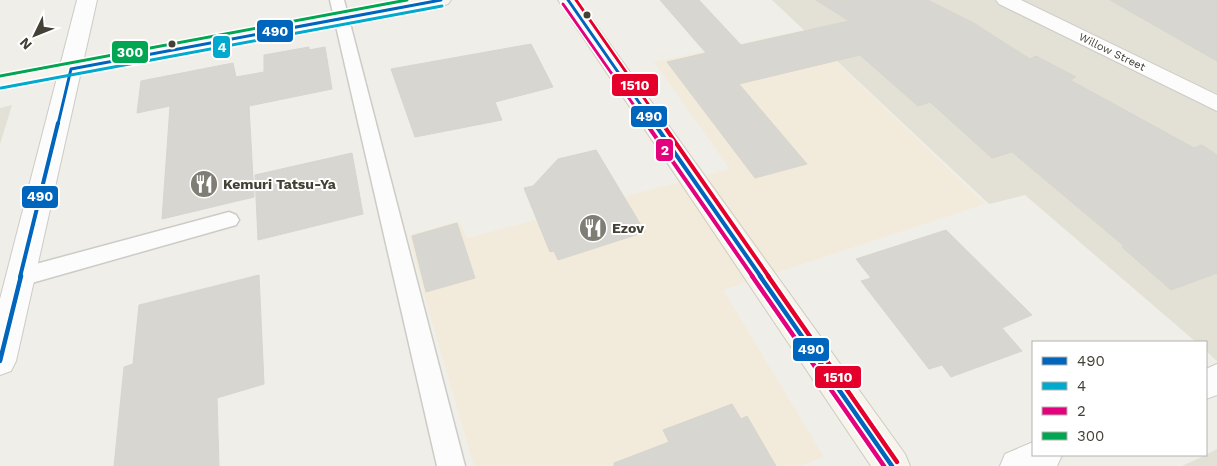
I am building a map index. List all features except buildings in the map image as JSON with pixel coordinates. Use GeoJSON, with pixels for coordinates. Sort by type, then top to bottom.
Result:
{"type":"FeatureCollection","features":[{"type":"Feature","properties":{"kind":"main road"},"geometry":{"type":"LineString","coordinates":[[0,82],[71,69],[340,9],[441,0]]}},
{"type":"Feature","properties":{"kind":"main road"},"geometry":{"type":"LineString","coordinates":[[568,0],[892,466]]}},
{"type":"Feature","properties":{"kind":"street"},"geometry":{"type":"LineString","coordinates":[[0,361],[87,0]]}},
{"type":"Feature","properties":{"kind":"street","name":"Willow Street"},"geometry":{"type":"LineString","coordinates":[[1006,0],[1217,104]]}},
{"type":"Feature","properties":{"kind":"street"},"geometry":{"type":"LineString","coordinates":[[1018,466],[1042,456]]}},
{"type":"Feature","properties":{"kind":"lane"},"geometry":{"type":"LineString","coordinates":[[340,9],[451,466]]}},
{"type":"Feature","properties":{"kind":"lane"},"geometry":{"type":"LineString","coordinates":[[21,277],[229,220]]}},
{"type":"Feature","properties":{"kind":"shaded area"},"geometry":{"type":"Polygon","coordinates":[[[772,0],[1217,0],[1217,361],[1207,352],[1207,341],[1195,341],[1025,195],[989,204],[772,0]]]}},
{"type":"Feature","properties":{"kind":"shaded area"},"geometry":{"type":"Polygon","coordinates":[[[803,30],[985,204],[723,290],[824,457],[799,466],[474,466],[424,294],[409,235],[459,221],[467,238],[730,169],[654,62],[803,30]]]}},
{"type":"Feature","properties":{"kind":"shaded area"},"geometry":{"type":"Polygon","coordinates":[[[12,105],[0,144],[0,108],[12,105]]]}},
{"type":"Feature","properties":{"kind":"shaded area"},"geometry":{"type":"Polygon","coordinates":[[[1217,449],[1217,466],[1182,466],[1207,456],[1217,449]]]}},
{"type":"Feature","properties":{"kind":"transit line","name":"300"},"geometry":{"type":"LineString","coordinates":[[0,76],[407,0]]}},
{"type":"Feature","properties":{"kind":"transit line","name":"490"},"geometry":{"type":"LineString","coordinates":[[0,361],[71,69],[441,0]]}},
{"type":"Feature","properties":{"kind":"transit line","name":"490"},"geometry":{"type":"LineString","coordinates":[[568,0],[892,466]]}},
{"type":"Feature","properties":{"kind":"transit line","name":"1510"},"geometry":{"type":"LineString","coordinates":[[576,0],[897,462]]}},
{"type":"Feature","properties":{"kind":"transit line","name":"2"},"geometry":{"type":"LineString","coordinates":[[563,4],[884,466]]}},
{"type":"Feature","properties":{"kind":"transit line","name":"4"},"geometry":{"type":"LineString","coordinates":[[1,88],[442,6]]}},
{"type":"Feature","properties":{"kind":"place","name":"Kemuri Tatsu-Ya"},"geometry":{"type":"Point","coordinates":[204,184]}},
{"type":"Feature","properties":{"kind":"place","name":"Ezov"},"geometry":{"type":"Point","coordinates":[593,228]}}]}
